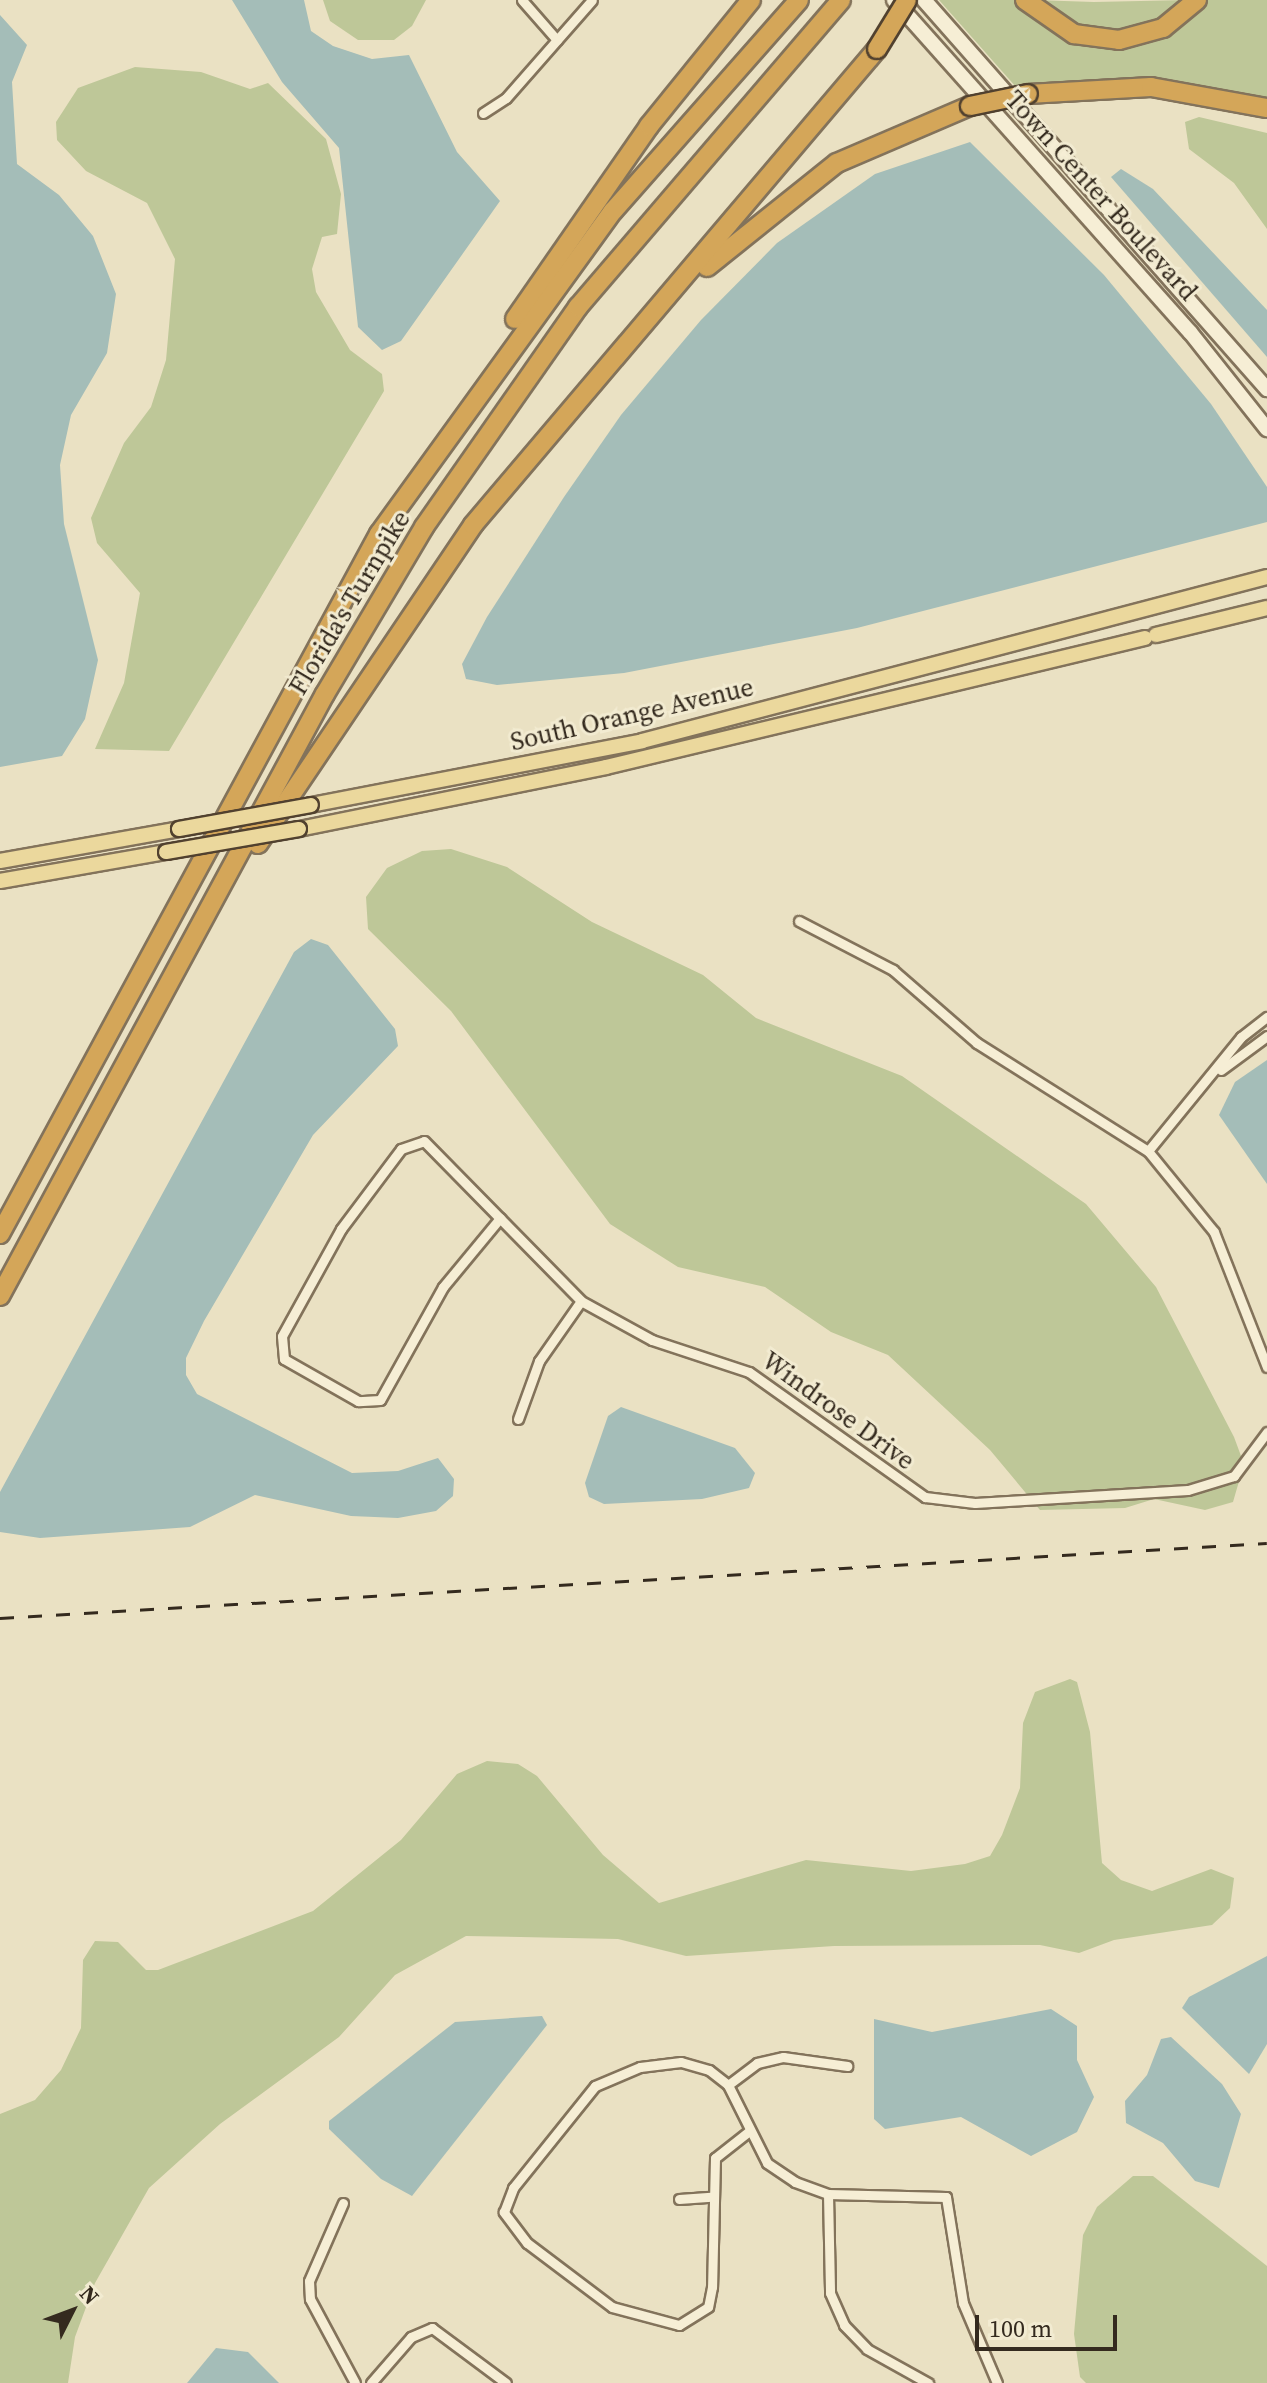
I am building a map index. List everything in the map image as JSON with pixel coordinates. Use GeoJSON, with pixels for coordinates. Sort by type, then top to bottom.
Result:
{"type":"FeatureCollection","features":[{"type":"Feature","properties":{"kind":"highway"},"geometry":{"type":"LineString","coordinates":[[379,534],[558,255],[751,0]]}},
{"type":"Feature","properties":{"kind":"highway","name":"Florida's Turnpike"},"geometry":{"type":"LineString","coordinates":[[0,1234],[379,534],[605,222],[799,0]]}},
{"type":"Feature","properties":{"kind":"highway","name":"Florida's Turnpike"},"geometry":{"type":"LineString","coordinates":[[0,1296],[375,608],[525,379],[707,149],[841,0]]}},
{"type":"Feature","properties":{"kind":"highway"},"geometry":{"type":"LineString","coordinates":[[233,868],[270,833],[473,525],[877,49],[907,0]]}},
{"type":"Feature","properties":{"kind":"highway"},"geometry":{"type":"LineString","coordinates":[[1025,0],[1074,34],[1119,40],[1163,28],[1197,0]]}},
{"type":"Feature","properties":{"kind":"highway"},"geometry":{"type":"LineString","coordinates":[[628,344],[788,196],[897,132],[970,106],[1028,94],[1129,87],[1151,87],[1267,108]]}},
{"type":"Feature","properties":{"kind":"main road","name":"Town Center Boulevard"},"geometry":{"type":"LineString","coordinates":[[894,0],[1190,332],[1267,429]]}},
{"type":"Feature","properties":{"kind":"main road","name":"Town Center Boulevard"},"geometry":{"type":"LineString","coordinates":[[924,0],[1267,389]]}},
{"type":"Feature","properties":{"kind":"main road","name":"South Orange Avenue"},"geometry":{"type":"LineString","coordinates":[[0,861],[642,741],[1267,577]]}},
{"type":"Feature","properties":{"kind":"main road","name":"South Orange Avenue"},"geometry":{"type":"LineString","coordinates":[[0,881],[299,829],[606,767],[1267,608]]}},
{"type":"Feature","properties":{"kind":"street"},"geometry":{"type":"LineString","coordinates":[[522,0],[557,40]]}},
{"type":"Feature","properties":{"kind":"street"},"geometry":{"type":"LineString","coordinates":[[483,113],[557,40],[592,0]]}},
{"type":"Feature","properties":{"kind":"street"},"geometry":{"type":"LineString","coordinates":[[799,921],[893,970],[977,1043],[1148,1151],[1214,1232],[1267,1367]]}},
{"type":"Feature","properties":{"kind":"street"},"geometry":{"type":"LineString","coordinates":[[1148,1151],[1267,1017]]}},
{"type":"Feature","properties":{"kind":"street"},"geometry":{"type":"LineString","coordinates":[[1212,1077],[1267,1036]]}},
{"type":"Feature","properties":{"kind":"street","name":"Windrose Drive"},"geometry":{"type":"LineString","coordinates":[[500,1218],[443,1287],[380,1400],[358,1401],[284,1359],[282,1336],[341,1229],[413,1141],[435,1149],[581,1301],[652,1340],[749,1372],[896,1484],[948,1502],[1216,1484],[1250,1462],[1267,1432]]}},
{"type":"Feature","properties":{"kind":"street"},"geometry":{"type":"LineString","coordinates":[[518,1419],[539,1361],[581,1301]]}},
{"type":"Feature","properties":{"kind":"street"},"geometry":{"type":"LineString","coordinates":[[728,2085],[757,2063],[783,2057],[847,2066]]}},
{"type":"Feature","properties":{"kind":"street"},"geometry":{"type":"LineString","coordinates":[[748,2132],[715,2158],[708,2307],[679,2325],[602,2300],[527,2243],[504,2212],[513,2188],[581,2100],[614,2073],[681,2062],[728,2085],[748,2132],[767,2163],[828,2194],[946,2197],[963,2303],[997,2383]]}},
{"type":"Feature","properties":{"kind":"street"},"geometry":{"type":"LineString","coordinates":[[828,2194],[830,2293],[844,2325],[867,2349],[928,2383]]}},
{"type":"Feature","properties":{"kind":"street"},"geometry":{"type":"LineString","coordinates":[[679,2199],[711,2197]]}},
{"type":"Feature","properties":{"kind":"street"},"geometry":{"type":"LineString","coordinates":[[343,2203],[309,2281],[310,2299],[355,2383]]}},
{"type":"Feature","properties":{"kind":"street"},"geometry":{"type":"LineString","coordinates":[[371,2383],[411,2337],[432,2328],[506,2383]]}},
{"type":"Feature","properties":{"kind":"green space"},"geometry":{"type":"Polygon","coordinates":[[[323,0],[426,0],[412,26],[394,40],[358,40],[330,21],[323,0]]]}},
{"type":"Feature","properties":{"kind":"green space"},"geometry":{"type":"Polygon","coordinates":[[[939,0],[1016,0],[1056,35],[1105,48],[1161,36],[1205,0],[1267,0],[1267,101],[1165,81],[1016,87],[939,0]]]}},
{"type":"Feature","properties":{"kind":"green space"},"geometry":{"type":"Polygon","coordinates":[[[1034,0],[1187,0],[1166,17],[1121,33],[1082,30],[1034,0]]]}},
{"type":"Feature","properties":{"kind":"green space"},"geometry":{"type":"Polygon","coordinates":[[[135,67],[201,72],[250,89],[268,83],[326,139],[341,194],[337,234],[322,237],[312,269],[316,292],[350,350],[382,374],[384,391],[169,751],[95,749],[124,683],[140,593],[97,543],[91,518],[124,443],[151,407],[166,360],[175,259],[147,203],[86,171],[57,140],[56,122],[78,88],[135,67]]]}},
{"type":"Feature","properties":{"kind":"green space"},"geometry":{"type":"Polygon","coordinates":[[[1199,117],[1267,133],[1267,229],[1234,183],[1189,149],[1185,122],[1199,117]]]}},
{"type":"Feature","properties":{"kind":"green space"},"geometry":{"type":"Polygon","coordinates":[[[451,849],[507,867],[592,922],[703,975],[756,1018],[902,1076],[1086,1204],[1156,1287],[1234,1437],[1244,1464],[1233,1502],[1205,1510],[1154,1499],[1125,1508],[1040,1510],[990,1450],[888,1355],[831,1332],[765,1287],[678,1267],[610,1224],[451,1011],[368,929],[366,897],[387,868],[422,851],[451,849]]]}},
{"type":"Feature","properties":{"kind":"green space"},"geometry":{"type":"Polygon","coordinates":[[[1070,1679],[1077,1682],[1090,1732],[1102,1863],[1121,1880],[1152,1891],[1211,1869],[1234,1878],[1230,1908],[1212,1925],[1114,1940],[1079,1953],[1040,1945],[834,1946],[686,1956],[618,1939],[466,1936],[395,1975],[339,2037],[220,2124],[149,2188],[95,2283],[75,2337],[68,2383],[0,2383],[0,2114],[35,2100],[61,2070],[81,2028],[83,1960],[95,1941],[118,1942],[146,1970],[158,1970],[313,1911],[401,1840],[457,1774],[487,1761],[518,1764],[537,1776],[603,1855],[659,1903],[806,1860],[911,1871],[965,1864],[990,1856],[1002,1835],[1020,1788],[1023,1723],[1035,1692],[1070,1679]]]}},
{"type":"Feature","properties":{"kind":"green space"},"geometry":{"type":"Polygon","coordinates":[[[1133,2176],[1153,2176],[1267,2266],[1267,2383],[1086,2383],[1080,2377],[1074,2334],[1083,2235],[1097,2207],[1133,2176]]]}},
{"type":"Feature","properties":{"kind":"water"},"geometry":{"type":"Polygon","coordinates":[[[232,0],[304,0],[311,31],[333,46],[372,59],[409,55],[457,152],[500,201],[401,341],[382,350],[358,327],[339,148],[282,82],[232,0]]]}},
{"type":"Feature","properties":{"kind":"water"},"geometry":{"type":"Polygon","coordinates":[[[0,15],[27,45],[12,82],[17,164],[59,195],[93,236],[116,294],[107,353],[71,415],[60,465],[64,524],[98,660],[85,719],[62,756],[0,767],[0,15]]]}},
{"type":"Feature","properties":{"kind":"water"},"geometry":{"type":"Polygon","coordinates":[[[970,142],[1104,275],[1211,404],[1267,487],[1267,522],[857,628],[624,673],[497,685],[466,679],[462,664],[487,617],[564,497],[621,415],[701,320],[777,243],[875,174],[970,142]]]}},
{"type":"Feature","properties":{"kind":"water"},"geometry":{"type":"Polygon","coordinates":[[[1121,169],[1153,189],[1267,310],[1267,357],[1111,177],[1121,169]]]}},
{"type":"Feature","properties":{"kind":"water"},"geometry":{"type":"Polygon","coordinates":[[[311,939],[328,945],[395,1029],[398,1046],[313,1135],[204,1321],[186,1358],[186,1375],[197,1394],[352,1473],[398,1471],[438,1458],[454,1479],[453,1496],[436,1511],[398,1518],[351,1516],[255,1495],[190,1527],[40,1538],[0,1532],[0,1492],[294,952],[311,939]]]}},
{"type":"Feature","properties":{"kind":"water"},"geometry":{"type":"Polygon","coordinates":[[[1267,1060],[1267,1184],[1219,1115],[1235,1082],[1267,1060]]]}},
{"type":"Feature","properties":{"kind":"water"},"geometry":{"type":"Polygon","coordinates":[[[621,1407],[735,1448],[755,1473],[749,1488],[702,1499],[604,1504],[589,1497],[585,1483],[608,1416],[621,1407]]]}},
{"type":"Feature","properties":{"kind":"water"},"geometry":{"type":"Polygon","coordinates":[[[1267,1956],[1267,2044],[1249,2074],[1182,2008],[1189,1997],[1267,1956]]]}},
{"type":"Feature","properties":{"kind":"water"},"geometry":{"type":"Polygon","coordinates":[[[1051,2009],[1077,2026],[1077,2060],[1094,2097],[1077,2132],[1031,2156],[961,2117],[885,2129],[874,2119],[874,2019],[932,2032],[1051,2009]]]}},
{"type":"Feature","properties":{"kind":"water"},"geometry":{"type":"Polygon","coordinates":[[[542,2016],[547,2025],[412,2196],[381,2179],[329,2129],[329,2121],[455,2022],[542,2016]]]}},
{"type":"Feature","properties":{"kind":"water"},"geometry":{"type":"Polygon","coordinates":[[[1171,2037],[1222,2084],[1241,2114],[1219,2188],[1195,2181],[1163,2143],[1126,2123],[1125,2101],[1147,2075],[1161,2039],[1171,2037]]]}},
{"type":"Feature","properties":{"kind":"water"},"geometry":{"type":"Polygon","coordinates":[[[216,2348],[248,2352],[279,2383],[187,2383],[216,2348]]]}},
{"type":"Feature","properties":{"kind":"railway"},"geometry":{"type":"LineString","coordinates":[[0,1618],[1267,1543]]}}]}
